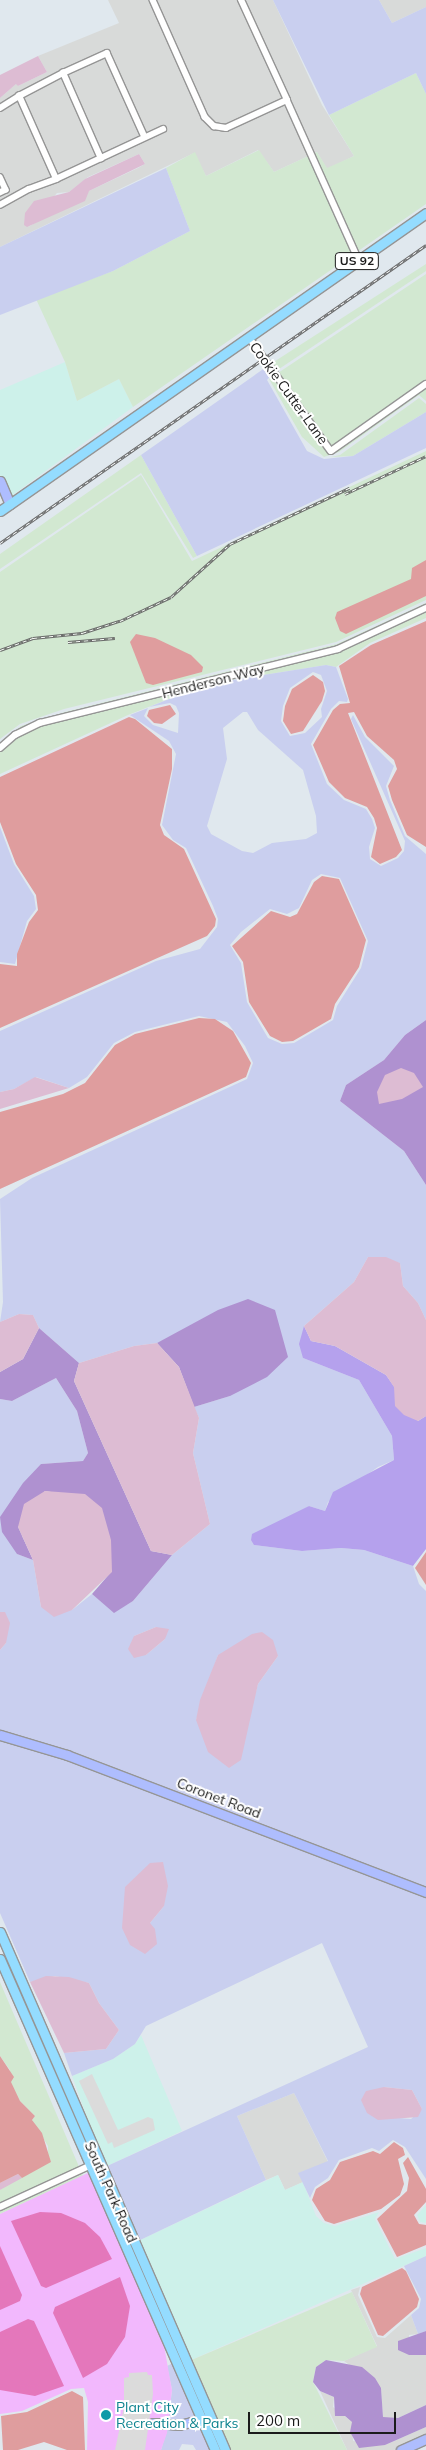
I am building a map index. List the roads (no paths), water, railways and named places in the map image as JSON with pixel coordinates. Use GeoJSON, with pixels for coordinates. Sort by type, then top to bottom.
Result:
{"type":"FeatureCollection","features":[{"type":"Feature","properties":{"kind":"main road","name":"US 92"},"geometry":{"type":"LineString","coordinates":[[0,511],[426,213]]}},
{"type":"Feature","properties":{"kind":"main road","name":"South Park Road"},"geometry":{"type":"LineString","coordinates":[[0,1932],[94,2164],[127,2239],[171,2351],[225,2450]]}},
{"type":"Feature","properties":{"kind":"main road","name":"South Park Road"},"geometry":{"type":"LineString","coordinates":[[0,1959],[76,2133],[94,2164]]}},
{"type":"Feature","properties":{"kind":"main road","name":"South Park Road"},"geometry":{"type":"LineString","coordinates":[[127,2239],[165,2330],[176,2339],[207,2418],[215,2450]]}},
{"type":"Feature","properties":{"kind":"street"},"geometry":{"type":"LineString","coordinates":[[153,0],[205,117],[214,126],[226,128],[287,100]]}},
{"type":"Feature","properties":{"kind":"street"},"geometry":{"type":"LineString","coordinates":[[241,0],[359,260]]}},
{"type":"Feature","properties":{"kind":"street"},"geometry":{"type":"LineString","coordinates":[[0,108],[18,96],[107,53],[145,137]]}},
{"type":"Feature","properties":{"kind":"street"},"geometry":{"type":"LineString","coordinates":[[63,73],[101,158]]}},
{"type":"Feature","properties":{"kind":"street"},"geometry":{"type":"LineString","coordinates":[[18,96],[56,179]]}},
{"type":"Feature","properties":{"kind":"street"},"geometry":{"type":"LineString","coordinates":[[0,205],[12,200],[29,188],[56,179],[163,129]]}},
{"type":"Feature","properties":{"kind":"street"},"geometry":{"type":"LineString","coordinates":[[0,177],[3,192],[12,200]]}},
{"type":"Feature","properties":{"kind":"street","name":"Cookie Cutter Lane"},"geometry":{"type":"LineString","coordinates":[[249,337],[331,451],[426,384]]}},
{"type":"Feature","properties":{"kind":"street"},"geometry":{"type":"LineString","coordinates":[[0,481],[10,504]]}},
{"type":"Feature","properties":{"kind":"street","name":"Henderson Way"},"geometry":{"type":"LineString","coordinates":[[0,748],[15,735],[40,723],[338,649],[426,608]]}},
{"type":"Feature","properties":{"kind":"street","name":"Coronet Road"},"geometry":{"type":"LineString","coordinates":[[0,1735],[46,1748],[426,1892]]}},
{"type":"Feature","properties":{"kind":"street"},"geometry":{"type":"LineString","coordinates":[[0,2207],[94,2164]]}},
{"type":"Feature","properties":{"kind":"street"},"geometry":{"type":"LineString","coordinates":[[153,2422],[179,2425],[207,2418]]}},
{"type":"Feature","properties":{"kind":"street"},"geometry":{"type":"LineString","coordinates":[[401,2450],[426,2439]]}},
{"type":"Feature","properties":{"kind":"railway"},"geometry":{"type":"LineString","coordinates":[[0,543],[426,245]]}},
{"type":"Feature","properties":{"kind":"railway"},"geometry":{"type":"LineString","coordinates":[[345,494],[426,456]]}},
{"type":"Feature","properties":{"kind":"railway"},"geometry":{"type":"LineString","coordinates":[[0,650],[33,638],[82,633],[120,621],[171,597],[230,544],[349,488]]}},
{"type":"Feature","properties":{"kind":"railway"},"geometry":{"type":"LineString","coordinates":[[68,642],[115,638]]}},
{"type":"Feature","properties":{"kind":"place","name":"Plant City Recreation & Parks"},"geometry":{"type":"Point","coordinates":[106,2415]}}]}
